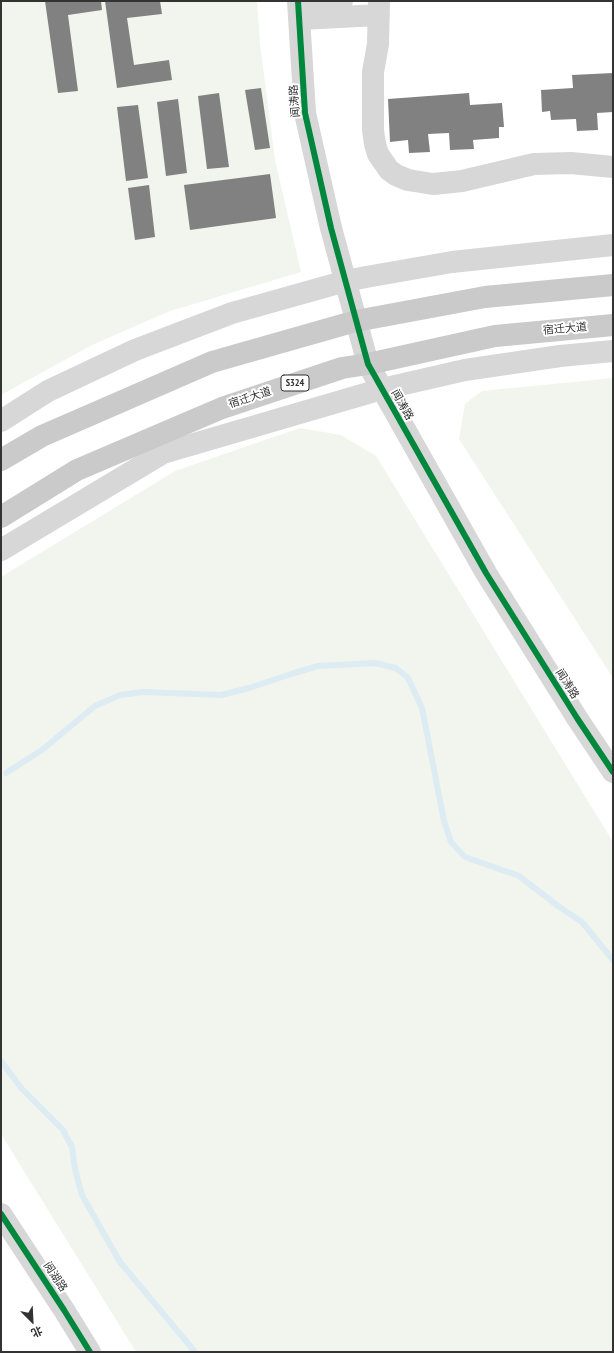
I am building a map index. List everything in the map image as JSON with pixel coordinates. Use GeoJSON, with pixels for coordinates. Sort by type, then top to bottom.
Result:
{"type":"FeatureCollection","features":[{"type":"Feature","properties":{"kind":"main road"},"geometry":{"type":"LineString","coordinates":[[1,460],[42,436],[212,362],[356,321],[484,297],[613,285]]}},
{"type":"Feature","properties":{"kind":"main road","name":"宿迁大道"},"geometry":{"type":"LineString","coordinates":[[1,517],[77,470],[222,408],[342,368],[368,364],[495,336],[613,325]]}},
{"type":"Feature","properties":{"kind":"street"},"geometry":{"type":"LineString","coordinates":[[299,8],[342,1]]}},
{"type":"Feature","properties":{"kind":"street"},"geometry":{"type":"LineString","coordinates":[[299,8],[379,8],[378,44],[373,72],[375,144],[383,163],[396,175],[408,180],[432,184],[462,181],[534,164],[571,163],[613,167]]}},
{"type":"Feature","properties":{"kind":"street","name":"闻涛路"},"geometry":{"type":"LineString","coordinates":[[299,8],[305,113],[331,228],[368,364],[486,573],[577,718],[613,772]]}},
{"type":"Feature","properties":{"kind":"street"},"geometry":{"type":"LineString","coordinates":[[1,421],[48,391],[135,350],[232,314],[346,281],[452,262],[613,245]]}},
{"type":"Feature","properties":{"kind":"street"},"geometry":{"type":"LineString","coordinates":[[1,550],[164,453],[382,389],[465,370],[560,356],[613,351]]}},
{"type":"Feature","properties":{"kind":"street","name":"阅湖路"},"geometry":{"type":"LineString","coordinates":[[1,1214],[90,1352]]}},
{"type":"Feature","properties":{"kind":"shaded area"},"geometry":{"type":"Polygon","coordinates":[[[1,1],[257,1],[260,44],[275,160],[301,272],[170,311],[92,345],[1,395],[1,1]]]}},
{"type":"Feature","properties":{"kind":"shaded area"},"geometry":{"type":"Polygon","coordinates":[[[613,378],[613,678],[459,439],[465,404],[482,391],[613,378]]]}},
{"type":"Feature","properties":{"kind":"shaded area"},"geometry":{"type":"Polygon","coordinates":[[[300,428],[341,435],[376,456],[613,842],[613,1352],[136,1352],[1,1134],[1,577],[175,471],[300,428]]]}},
{"type":"Feature","properties":{"kind":"building"},"geometry":{"type":"Polygon","coordinates":[[[45,1],[101,1],[102,10],[68,15],[78,91],[58,93],[45,1]]]}},
{"type":"Feature","properties":{"kind":"building"},"geometry":{"type":"Polygon","coordinates":[[[105,1],[160,1],[162,14],[127,18],[134,65],[169,60],[172,80],[117,88],[105,1]]]}},
{"type":"Feature","properties":{"kind":"building"},"geometry":{"type":"Polygon","coordinates":[[[613,73],[613,112],[597,113],[598,130],[577,131],[576,119],[551,120],[550,111],[542,112],[541,90],[573,88],[572,75],[613,73]]]}},
{"type":"Feature","properties":{"kind":"building"},"geometry":{"type":"Polygon","coordinates":[[[261,88],[270,148],[255,150],[245,90],[261,88]]]}},
{"type":"Feature","properties":{"kind":"building"},"geometry":{"type":"Polygon","coordinates":[[[219,93],[229,167],[207,169],[198,96],[219,93]]]}},
{"type":"Feature","properties":{"kind":"building"},"geometry":{"type":"Polygon","coordinates":[[[469,93],[470,105],[502,103],[504,127],[499,127],[499,138],[473,140],[474,149],[450,150],[449,133],[428,134],[430,152],[409,153],[408,140],[390,142],[388,99],[469,93]]]}},
{"type":"Feature","properties":{"kind":"building"},"geometry":{"type":"Polygon","coordinates":[[[178,99],[187,173],[166,176],[157,102],[178,99]]]}},
{"type":"Feature","properties":{"kind":"building"},"geometry":{"type":"Polygon","coordinates":[[[138,105],[148,178],[126,181],[117,107],[138,105]]]}},
{"type":"Feature","properties":{"kind":"building"},"geometry":{"type":"Polygon","coordinates":[[[270,174],[276,218],[190,230],[184,185],[270,174]]]}},
{"type":"Feature","properties":{"kind":"building"},"geometry":{"type":"Polygon","coordinates":[[[149,185],[155,237],[135,240],[128,188],[149,185]]]}},
{"type":"Feature","properties":{"kind":"waterway"},"geometry":{"type":"LineString","coordinates":[[6,773],[42,750],[95,706],[120,695],[143,692],[221,695],[249,688],[318,666],[375,663],[396,668],[408,678],[422,708],[444,821],[451,842],[465,857],[519,876],[558,906],[582,922],[613,960]]}},
{"type":"Feature","properties":{"kind":"waterway"},"geometry":{"type":"LineString","coordinates":[[1,1061],[22,1089],[63,1130],[72,1147],[75,1169],[82,1195],[120,1262],[195,1352]]}},
{"type":"Feature","properties":{"kind":"cycle path"},"geometry":{"type":"LineString","coordinates":[[298,1],[305,113],[331,228],[368,364],[486,573],[577,718],[613,772]]}},
{"type":"Feature","properties":{"kind":"cycle path"},"geometry":{"type":"LineString","coordinates":[[1,1214],[90,1352]]}}]}
